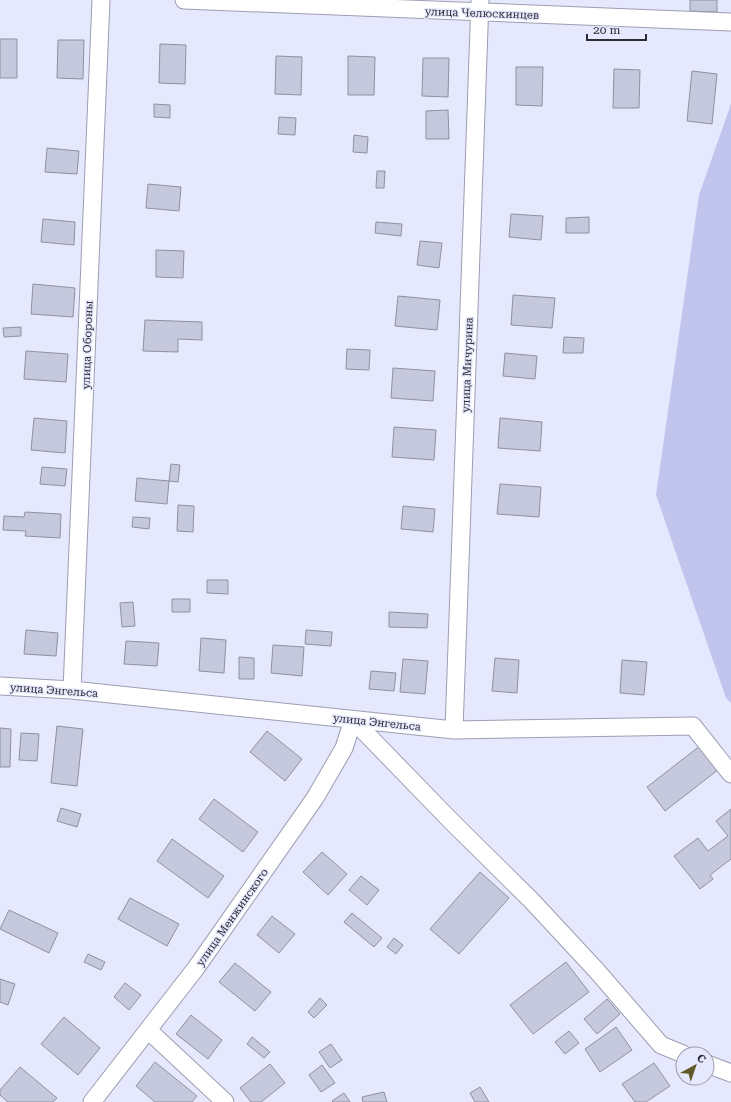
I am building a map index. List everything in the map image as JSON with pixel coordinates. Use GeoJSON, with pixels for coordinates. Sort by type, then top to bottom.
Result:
{"type":"FeatureCollection","features":[{"type":"Feature","properties":{"kind":"street","name":"улица Обороны"},"geometry":{"type":"LineString","coordinates":[[72,690],[101,0]]}},
{"type":"Feature","properties":{"kind":"street","name":"улица Челюскинцев"},"geometry":{"type":"LineString","coordinates":[[184,0],[480,6],[731,22]]}},
{"type":"Feature","properties":{"kind":"street","name":"улица Мичурина"},"geometry":{"type":"LineString","coordinates":[[454,730],[480,6]]}},
{"type":"Feature","properties":{"kind":"street","name":"улица Энгельса"},"geometry":{"type":"LineString","coordinates":[[0,686],[72,690],[454,730],[693,726],[731,774]]}},
{"type":"Feature","properties":{"kind":"street","name":"улица Менжинского"},"geometry":{"type":"LineString","coordinates":[[92,1102],[196,968],[315,798],[344,748],[353,720]]}},
{"type":"Feature","properties":{"kind":"street"},"geometry":{"type":"LineString","coordinates":[[353,720],[530,900],[597,971],[661,1045],[675,1051]]}},
{"type":"Feature","properties":{"kind":"street"},"geometry":{"type":"LineString","coordinates":[[148,1030],[225,1102]]}},
{"type":"Feature","properties":{"kind":"street"},"geometry":{"type":"LineString","coordinates":[[715,1067],[731,1073]]}},
{"type":"Feature","properties":{"kind":"shaded area"},"geometry":{"type":"Polygon","coordinates":[[[731,104],[731,703],[726,698],[656,495],[699,195],[731,104]]]}},
{"type":"Feature","properties":{"kind":"building"},"geometry":{"type":"Polygon","coordinates":[[[690,0],[717,0],[717,12],[690,11],[690,0]]]}},
{"type":"Feature","properties":{"kind":"building"},"geometry":{"type":"Polygon","coordinates":[[[0,39],[17,39],[17,78],[0,78],[0,39]]]}},
{"type":"Feature","properties":{"kind":"building"},"geometry":{"type":"Polygon","coordinates":[[[58,40],[84,40],[83,79],[57,78],[58,40]]]}},
{"type":"Feature","properties":{"kind":"building"},"geometry":{"type":"Polygon","coordinates":[[[160,44],[186,45],[185,84],[159,83],[160,44]]]}},
{"type":"Feature","properties":{"kind":"building"},"geometry":{"type":"Polygon","coordinates":[[[276,56],[302,57],[301,95],[275,94],[276,56]]]}},
{"type":"Feature","properties":{"kind":"building"},"geometry":{"type":"Polygon","coordinates":[[[348,56],[375,57],[374,95],[348,95],[348,56]]]}},
{"type":"Feature","properties":{"kind":"building"},"geometry":{"type":"Polygon","coordinates":[[[423,58],[449,58],[448,97],[422,96],[423,58]]]}},
{"type":"Feature","properties":{"kind":"building"},"geometry":{"type":"Polygon","coordinates":[[[516,67],[543,67],[542,106],[516,105],[516,67]]]}},
{"type":"Feature","properties":{"kind":"building"},"geometry":{"type":"Polygon","coordinates":[[[614,69],[640,70],[639,108],[613,108],[614,69]]]}},
{"type":"Feature","properties":{"kind":"building"},"geometry":{"type":"Polygon","coordinates":[[[692,71],[717,74],[712,124],[687,121],[692,71]]]}},
{"type":"Feature","properties":{"kind":"building"},"geometry":{"type":"Polygon","coordinates":[[[154,104],[170,105],[170,118],[154,117],[154,104]]]}},
{"type":"Feature","properties":{"kind":"building"},"geometry":{"type":"Polygon","coordinates":[[[448,110],[449,139],[426,139],[426,111],[448,110]]]}},
{"type":"Feature","properties":{"kind":"building"},"geometry":{"type":"Polygon","coordinates":[[[279,117],[296,118],[295,135],[278,134],[279,117]]]}},
{"type":"Feature","properties":{"kind":"building"},"geometry":{"type":"Polygon","coordinates":[[[354,135],[368,137],[367,153],[353,152],[354,135]]]}},
{"type":"Feature","properties":{"kind":"building"},"geometry":{"type":"Polygon","coordinates":[[[47,148],[79,151],[77,174],[45,172],[47,148]]]}},
{"type":"Feature","properties":{"kind":"building"},"geometry":{"type":"Polygon","coordinates":[[[377,171],[385,171],[384,188],[376,188],[377,171]]]}},
{"type":"Feature","properties":{"kind":"building"},"geometry":{"type":"Polygon","coordinates":[[[148,184],[181,187],[179,211],[146,208],[148,184]]]}},
{"type":"Feature","properties":{"kind":"building"},"geometry":{"type":"Polygon","coordinates":[[[511,214],[543,216],[541,240],[509,237],[511,214]]]}},
{"type":"Feature","properties":{"kind":"building"},"geometry":{"type":"Polygon","coordinates":[[[589,217],[589,233],[566,233],[566,218],[589,217]]]}},
{"type":"Feature","properties":{"kind":"building"},"geometry":{"type":"Polygon","coordinates":[[[43,219],[75,222],[74,245],[41,242],[43,219]]]}},
{"type":"Feature","properties":{"kind":"building"},"geometry":{"type":"Polygon","coordinates":[[[376,222],[402,224],[401,236],[375,233],[376,222]]]}},
{"type":"Feature","properties":{"kind":"building"},"geometry":{"type":"Polygon","coordinates":[[[420,241],[442,243],[439,268],[417,265],[420,241]]]}},
{"type":"Feature","properties":{"kind":"building"},"geometry":{"type":"Polygon","coordinates":[[[156,250],[184,251],[183,278],[156,277],[156,250]]]}},
{"type":"Feature","properties":{"kind":"building"},"geometry":{"type":"Polygon","coordinates":[[[33,284],[75,288],[73,317],[31,314],[33,284]]]}},
{"type":"Feature","properties":{"kind":"building"},"geometry":{"type":"Polygon","coordinates":[[[513,295],[555,298],[552,328],[511,325],[513,295]]]}},
{"type":"Feature","properties":{"kind":"building"},"geometry":{"type":"Polygon","coordinates":[[[398,296],[440,300],[437,330],[395,326],[398,296]]]}},
{"type":"Feature","properties":{"kind":"building"},"geometry":{"type":"Polygon","coordinates":[[[145,320],[202,322],[202,340],[178,339],[178,352],[143,351],[145,320]]]}},
{"type":"Feature","properties":{"kind":"building"},"geometry":{"type":"Polygon","coordinates":[[[21,327],[21,336],[4,337],[3,328],[21,327]]]}},
{"type":"Feature","properties":{"kind":"building"},"geometry":{"type":"Polygon","coordinates":[[[564,337],[584,338],[583,353],[563,353],[564,337]]]}},
{"type":"Feature","properties":{"kind":"building"},"geometry":{"type":"Polygon","coordinates":[[[347,349],[370,350],[369,370],[346,369],[347,349]]]}},
{"type":"Feature","properties":{"kind":"building"},"geometry":{"type":"Polygon","coordinates":[[[26,351],[68,354],[66,382],[24,379],[26,351]]]}},
{"type":"Feature","properties":{"kind":"building"},"geometry":{"type":"Polygon","coordinates":[[[505,353],[537,356],[535,379],[503,376],[505,353]]]}},
{"type":"Feature","properties":{"kind":"building"},"geometry":{"type":"Polygon","coordinates":[[[393,368],[435,371],[433,401],[391,398],[393,368]]]}},
{"type":"Feature","properties":{"kind":"building"},"geometry":{"type":"Polygon","coordinates":[[[34,418],[67,421],[65,453],[31,450],[34,418]]]}},
{"type":"Feature","properties":{"kind":"building"},"geometry":{"type":"Polygon","coordinates":[[[500,418],[542,422],[540,451],[498,448],[500,418]]]}},
{"type":"Feature","properties":{"kind":"building"},"geometry":{"type":"Polygon","coordinates":[[[394,427],[436,430],[434,460],[392,457],[394,427]]]}},
{"type":"Feature","properties":{"kind":"building"},"geometry":{"type":"Polygon","coordinates":[[[171,464],[180,465],[178,482],[169,481],[171,464]]]}},
{"type":"Feature","properties":{"kind":"building"},"geometry":{"type":"Polygon","coordinates":[[[42,467],[67,469],[65,486],[40,484],[42,467]]]}},
{"type":"Feature","properties":{"kind":"building"},"geometry":{"type":"Polygon","coordinates":[[[137,478],[169,481],[167,504],[135,501],[137,478]]]}},
{"type":"Feature","properties":{"kind":"building"},"geometry":{"type":"Polygon","coordinates":[[[500,484],[541,487],[539,517],[497,514],[500,484]]]}},
{"type":"Feature","properties":{"kind":"building"},"geometry":{"type":"Polygon","coordinates":[[[178,505],[194,506],[193,532],[177,531],[178,505]]]}},
{"type":"Feature","properties":{"kind":"building"},"geometry":{"type":"Polygon","coordinates":[[[403,506],[435,509],[433,532],[401,529],[403,506]]]}},
{"type":"Feature","properties":{"kind":"building"},"geometry":{"type":"Polygon","coordinates":[[[25,512],[61,514],[60,538],[25,536],[26,531],[3,530],[4,516],[24,517],[25,512]]]}},
{"type":"Feature","properties":{"kind":"building"},"geometry":{"type":"Polygon","coordinates":[[[133,517],[150,518],[149,529],[132,527],[133,517]]]}},
{"type":"Feature","properties":{"kind":"building"},"geometry":{"type":"Polygon","coordinates":[[[207,580],[228,580],[228,594],[207,593],[207,580]]]}},
{"type":"Feature","properties":{"kind":"building"},"geometry":{"type":"Polygon","coordinates":[[[172,599],[190,599],[190,612],[172,612],[172,599]]]}},
{"type":"Feature","properties":{"kind":"building"},"geometry":{"type":"Polygon","coordinates":[[[133,602],[135,626],[122,627],[120,603],[133,602]]]}},
{"type":"Feature","properties":{"kind":"building"},"geometry":{"type":"Polygon","coordinates":[[[389,612],[428,614],[427,628],[389,627],[389,612]]]}},
{"type":"Feature","properties":{"kind":"building"},"geometry":{"type":"Polygon","coordinates":[[[26,630],[58,633],[56,656],[24,654],[26,630]]]}},
{"type":"Feature","properties":{"kind":"building"},"geometry":{"type":"Polygon","coordinates":[[[306,630],[332,632],[331,646],[305,644],[306,630]]]}},
{"type":"Feature","properties":{"kind":"building"},"geometry":{"type":"Polygon","coordinates":[[[201,638],[226,640],[224,673],[199,671],[201,638]]]}},
{"type":"Feature","properties":{"kind":"building"},"geometry":{"type":"Polygon","coordinates":[[[126,641],[159,643],[157,666],[124,664],[126,641]]]}},
{"type":"Feature","properties":{"kind":"building"},"geometry":{"type":"Polygon","coordinates":[[[273,645],[304,647],[302,676],[271,673],[273,645]]]}},
{"type":"Feature","properties":{"kind":"building"},"geometry":{"type":"Polygon","coordinates":[[[239,657],[254,658],[254,679],[239,679],[239,657]]]}},
{"type":"Feature","properties":{"kind":"building"},"geometry":{"type":"Polygon","coordinates":[[[495,658],[519,660],[517,693],[492,691],[495,658]]]}},
{"type":"Feature","properties":{"kind":"building"},"geometry":{"type":"Polygon","coordinates":[[[403,659],[428,661],[425,694],[400,692],[403,659]]]}},
{"type":"Feature","properties":{"kind":"building"},"geometry":{"type":"Polygon","coordinates":[[[622,660],[647,662],[644,695],[620,693],[622,660]]]}},
{"type":"Feature","properties":{"kind":"building"},"geometry":{"type":"Polygon","coordinates":[[[371,671],[396,673],[394,691],[369,689],[371,671]]]}},
{"type":"Feature","properties":{"kind":"building"},"geometry":{"type":"Polygon","coordinates":[[[57,726],[83,729],[77,786],[51,783],[57,726]]]}},
{"type":"Feature","properties":{"kind":"building"},"geometry":{"type":"Polygon","coordinates":[[[0,728],[11,729],[10,767],[0,767],[0,728]]]}},
{"type":"Feature","properties":{"kind":"building"},"geometry":{"type":"Polygon","coordinates":[[[267,731],[302,759],[285,781],[250,752],[267,731]]]}},
{"type":"Feature","properties":{"kind":"building"},"geometry":{"type":"Polygon","coordinates":[[[21,733],[39,734],[37,761],[19,760],[21,733]]]}},
{"type":"Feature","properties":{"kind":"building"},"geometry":{"type":"Polygon","coordinates":[[[701,745],[719,769],[665,811],[647,787],[701,745]]]}},
{"type":"Feature","properties":{"kind":"building"},"geometry":{"type":"Polygon","coordinates":[[[214,799],[258,832],[243,852],[199,819],[214,799]]]}},
{"type":"Feature","properties":{"kind":"building"},"geometry":{"type":"Polygon","coordinates":[[[61,808],[81,814],[77,827],[57,821],[61,808]]]}},
{"type":"Feature","properties":{"kind":"building"},"geometry":{"type":"Polygon","coordinates":[[[731,809],[731,859],[710,875],[713,879],[700,889],[674,856],[698,838],[708,851],[728,836],[716,821],[731,809]]]}},
{"type":"Feature","properties":{"kind":"building"},"geometry":{"type":"Polygon","coordinates":[[[172,839],[224,876],[208,898],[157,861],[172,839]]]}},
{"type":"Feature","properties":{"kind":"building"},"geometry":{"type":"Polygon","coordinates":[[[322,852],[347,874],[328,895],[303,872],[322,852]]]}},
{"type":"Feature","properties":{"kind":"building"},"geometry":{"type":"Polygon","coordinates":[[[480,872],[509,898],[459,954],[430,929],[480,872]]]}},
{"type":"Feature","properties":{"kind":"building"},"geometry":{"type":"Polygon","coordinates":[[[361,876],[379,890],[367,905],[349,890],[361,876]]]}},
{"type":"Feature","properties":{"kind":"building"},"geometry":{"type":"Polygon","coordinates":[[[130,898],[179,924],[167,946],[118,919],[130,898]]]}},
{"type":"Feature","properties":{"kind":"building"},"geometry":{"type":"Polygon","coordinates":[[[9,910],[58,933],[49,953],[0,929],[9,910]]]}},
{"type":"Feature","properties":{"kind":"building"},"geometry":{"type":"Polygon","coordinates":[[[352,913],[382,938],[374,947],[344,922],[352,913]]]}},
{"type":"Feature","properties":{"kind":"building"},"geometry":{"type":"Polygon","coordinates":[[[272,916],[295,934],[279,953],[257,935],[272,916]]]}},
{"type":"Feature","properties":{"kind":"building"},"geometry":{"type":"Polygon","coordinates":[[[394,938],[403,945],[396,954],[387,947],[394,938]]]}},
{"type":"Feature","properties":{"kind":"building"},"geometry":{"type":"Polygon","coordinates":[[[88,954],[105,962],[101,970],[84,962],[88,954]]]}},
{"type":"Feature","properties":{"kind":"building"},"geometry":{"type":"Polygon","coordinates":[[[566,962],[589,992],[533,1034],[510,1005],[566,962]]]}},
{"type":"Feature","properties":{"kind":"building"},"geometry":{"type":"Polygon","coordinates":[[[235,963],[271,992],[255,1011],[219,982],[235,963]]]}},
{"type":"Feature","properties":{"kind":"building"},"geometry":{"type":"Polygon","coordinates":[[[0,979],[15,984],[8,1005],[0,1002],[0,979]]]}},
{"type":"Feature","properties":{"kind":"building"},"geometry":{"type":"Polygon","coordinates":[[[125,983],[141,995],[129,1010],[114,997],[125,983]]]}},
{"type":"Feature","properties":{"kind":"building"},"geometry":{"type":"Polygon","coordinates":[[[320,998],[327,1005],[314,1018],[308,1012],[320,998]]]}},
{"type":"Feature","properties":{"kind":"building"},"geometry":{"type":"Polygon","coordinates":[[[607,999],[620,1014],[597,1034],[584,1019],[607,999]]]}},
{"type":"Feature","properties":{"kind":"building"},"geometry":{"type":"Polygon","coordinates":[[[191,1015],[222,1040],[208,1059],[176,1034],[191,1015]]]}},
{"type":"Feature","properties":{"kind":"building"},"geometry":{"type":"Polygon","coordinates":[[[64,1017],[100,1048],[78,1075],[41,1044],[64,1017]]]}},
{"type":"Feature","properties":{"kind":"building"},"geometry":{"type":"Polygon","coordinates":[[[616,1027],[632,1050],[600,1072],[585,1049],[616,1027]]]}},
{"type":"Feature","properties":{"kind":"building"},"geometry":{"type":"Polygon","coordinates":[[[569,1031],[579,1043],[565,1054],[555,1042],[569,1031]]]}},
{"type":"Feature","properties":{"kind":"building"},"geometry":{"type":"Polygon","coordinates":[[[252,1037],[270,1052],[264,1058],[247,1044],[252,1037]]]}},
{"type":"Feature","properties":{"kind":"building"},"geometry":{"type":"Polygon","coordinates":[[[331,1044],[342,1060],[330,1068],[319,1052],[331,1044]]]}},
{"type":"Feature","properties":{"kind":"building"},"geometry":{"type":"Polygon","coordinates":[[[155,1062],[197,1096],[192,1102],[155,1102],[136,1086],[155,1062]]]}},
{"type":"Feature","properties":{"kind":"building"},"geometry":{"type":"Polygon","coordinates":[[[654,1063],[670,1086],[646,1102],[635,1102],[622,1084],[654,1063]]]}},
{"type":"Feature","properties":{"kind":"building"},"geometry":{"type":"Polygon","coordinates":[[[270,1064],[285,1083],[261,1102],[251,1102],[240,1088],[270,1064]]]}},
{"type":"Feature","properties":{"kind":"building"},"geometry":{"type":"Polygon","coordinates":[[[322,1065],[335,1083],[321,1092],[309,1075],[322,1065]]]}},
{"type":"Feature","properties":{"kind":"building"},"geometry":{"type":"Polygon","coordinates":[[[20,1067],[57,1098],[53,1102],[8,1102],[0,1095],[0,1090],[20,1067]]]}},
{"type":"Feature","properties":{"kind":"building"},"geometry":{"type":"Polygon","coordinates":[[[480,1087],[489,1102],[475,1102],[470,1093],[480,1087]]]}},
{"type":"Feature","properties":{"kind":"building"},"geometry":{"type":"Polygon","coordinates":[[[384,1092],[387,1102],[363,1102],[362,1097],[384,1092]]]}},
{"type":"Feature","properties":{"kind":"building"},"geometry":{"type":"Polygon","coordinates":[[[344,1093],[350,1102],[332,1101],[344,1093]]]}}]}
